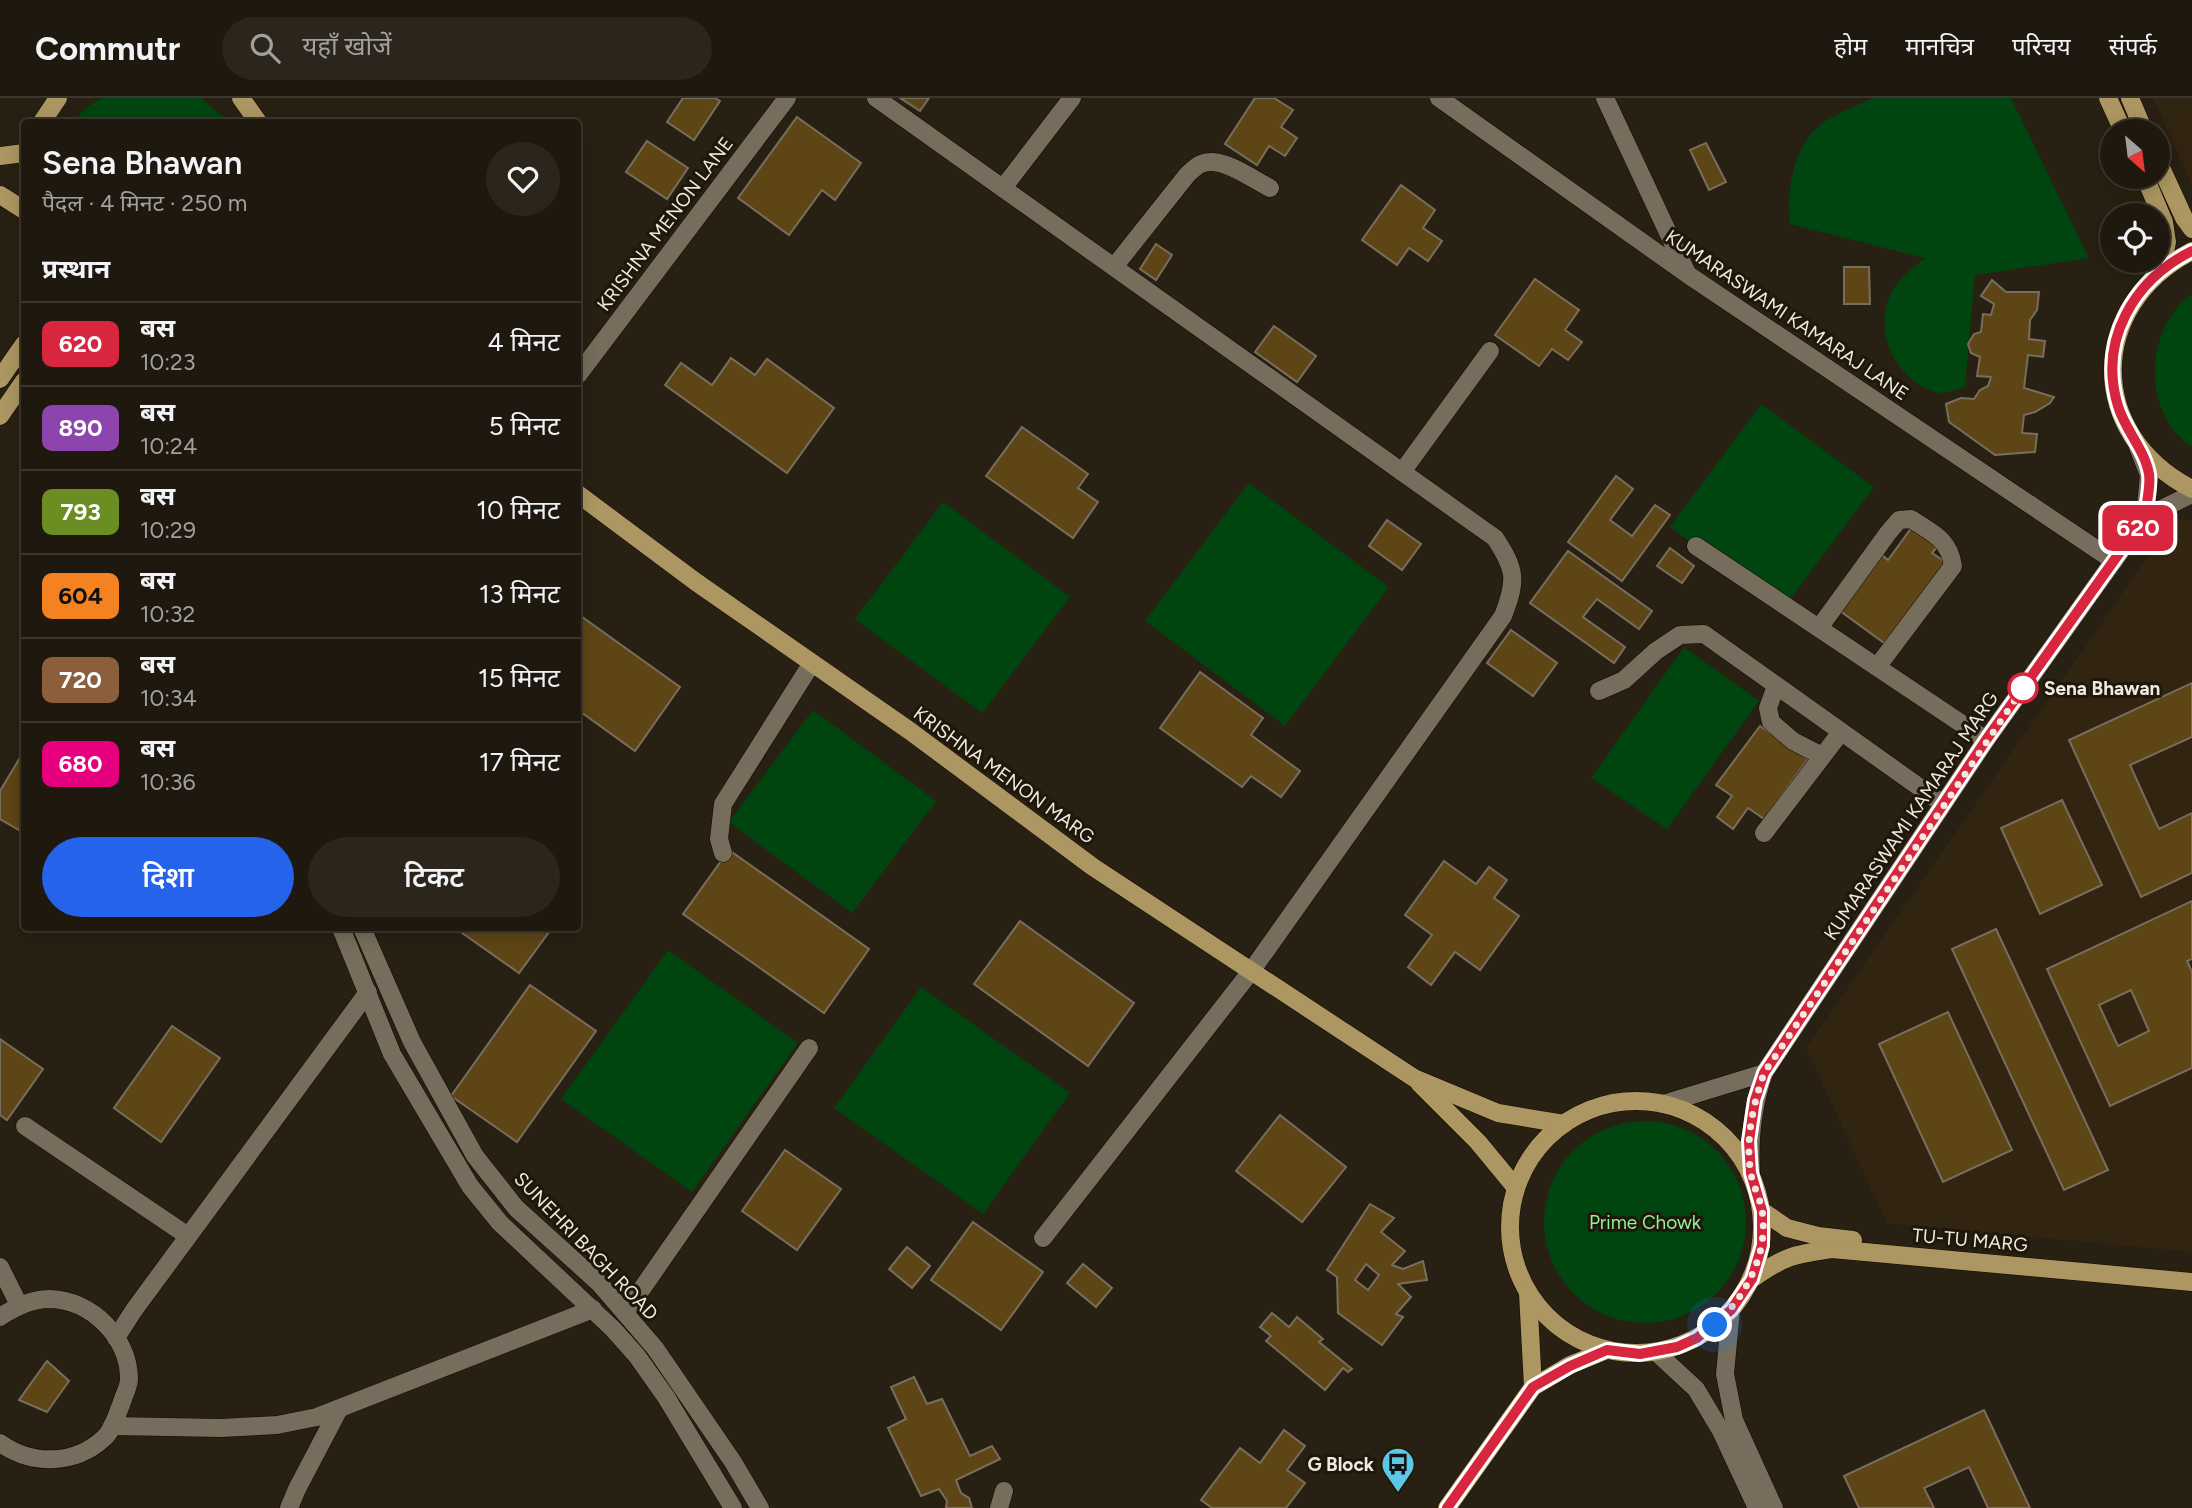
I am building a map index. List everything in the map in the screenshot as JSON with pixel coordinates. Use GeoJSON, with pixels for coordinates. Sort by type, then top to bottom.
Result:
{"type":"FeatureCollection","features":[{"type":"Feature","properties":{"kind":"main road"},"geometry":{"type":"LineString","coordinates":[[43,119],[58,98]]}},
{"type":"Feature","properties":{"kind":"main road"},"geometry":{"type":"LineString","coordinates":[[2108,98],[2118,119]]}},
{"type":"Feature","properties":{"kind":"main road"},"geometry":{"type":"LineString","coordinates":[[2130,98],[2139,119]]}},
{"type":"Feature","properties":{"kind":"main road"},"geometry":{"type":"LineString","coordinates":[[0,156],[21,153]]}},
{"type":"Feature","properties":{"kind":"main road"},"geometry":{"type":"LineString","coordinates":[[2170,188],[2183,218],[2192,229]]}},
{"type":"Feature","properties":{"kind":"main road"},"geometry":{"type":"LineString","coordinates":[[0,195],[21,208]]}},
{"type":"Feature","properties":{"kind":"main road"},"geometry":{"type":"LineString","coordinates":[[2170,263],[2192,251]]}},
{"type":"Feature","properties":{"kind":"main road"},"geometry":{"type":"LineString","coordinates":[[2158,273],[2138,294],[2126,314],[2117,336],[2113,383],[2126,427],[2138,447],[2154,465],[2192,492]]}},
{"type":"Feature","properties":{"kind":"main road"},"geometry":{"type":"LineString","coordinates":[[0,379],[21,348]]}},
{"type":"Feature","properties":{"kind":"main road"},"geometry":{"type":"LineString","coordinates":[[0,416],[21,385]]}},
{"type":"Feature","properties":{"kind":"main road","name":"KRISHNA MENON MARG"},"geometry":{"type":"LineString","coordinates":[[581,496],[696,582],[910,731],[1093,867],[1414,1078],[1498,1113],[1564,1124]]}},
{"type":"Feature","properties":{"kind":"main road","name":"KRISHNA MENON MARG"},"geometry":{"type":"LineString","coordinates":[[1414,1078],[1478,1142],[1516,1188]]}},
{"type":"Feature","properties":{"kind":"main road"},"geometry":{"type":"LineString","coordinates":[[1628,1101],[1663,1104],[1706,1121],[1739,1153],[1751,1173],[1762,1211],[1762,1245],[1752,1279],[1731,1310],[1697,1338],[1656,1352],[1632,1354],[1607,1350],[1576,1339],[1549,1320],[1528,1293],[1516,1269],[1510,1242],[1510,1215],[1516,1188],[1535,1152],[1564,1124],[1594,1108],[1628,1101]]}},
{"type":"Feature","properties":{"kind":"main road","name":"TU-TU MARG"},"geometry":{"type":"LineString","coordinates":[[1762,1211],[1787,1228],[1818,1236],[2192,1271]]}},
{"type":"Feature","properties":{"kind":"main road","name":"TU-TU MARG"},"geometry":{"type":"LineString","coordinates":[[1752,1279],[1769,1266],[1795,1254],[1832,1249],[2192,1282]]}},
{"type":"Feature","properties":{"kind":"main road"},"geometry":{"type":"LineString","coordinates":[[1528,1293],[1533,1387]]}},
{"type":"Feature","properties":{"kind":"main road"},"geometry":{"type":"LineString","coordinates":[[1447,1508],[1533,1387],[1570,1366],[1607,1350]]}},
{"type":"Feature","properties":{"kind":"street","name":"KRISHNA MENON LANE"},"geometry":{"type":"LineString","coordinates":[[581,371],[787,98]]}},
{"type":"Feature","properties":{"kind":"street"},"geometry":{"type":"LineString","coordinates":[[876,98],[1495,538],[1510,560],[1514,588],[1503,617],[1252,970],[1043,1238]]}},
{"type":"Feature","properties":{"kind":"street"},"geometry":{"type":"LineString","coordinates":[[1003,188],[1072,98]]}},
{"type":"Feature","properties":{"kind":"street","name":"KUMARASWAMI KAMARAJ LANE"},"geometry":{"type":"LineString","coordinates":[[1439,98],[1687,274],[2114,561]]}},
{"type":"Feature","properties":{"kind":"street"},"geometry":{"type":"LineString","coordinates":[[1605,98],[1687,274]]}},
{"type":"Feature","properties":{"kind":"street"},"geometry":{"type":"LineString","coordinates":[[1114,267],[1187,175],[1200,164],[1212,162],[1225,165],[1270,188]]}},
{"type":"Feature","properties":{"kind":"street"},"geometry":{"type":"LineString","coordinates":[[1402,472],[1490,351]]}},
{"type":"Feature","properties":{"kind":"street","name":"KUMARASWAMI KAMARAJ MARG"},"geometry":{"type":"LineString","coordinates":[[2138,447],[2149,475],[2145,517]]}},
{"type":"Feature","properties":{"kind":"street","name":"KUMARASWAMI KAMARAJ MARG"},"geometry":{"type":"LineString","coordinates":[[1751,1173],[1749,1141],[1764,1073],[1986,740],[2145,517],[2192,492]]}},
{"type":"Feature","properties":{"kind":"street"},"geometry":{"type":"LineString","coordinates":[[1819,628],[1899,520],[1911,519],[1944,541],[1951,553],[1953,566],[1877,667]]}},
{"type":"Feature","properties":{"kind":"street"},"geometry":{"type":"LineString","coordinates":[[1696,546],[1986,740]]}},
{"type":"Feature","properties":{"kind":"street"},"geometry":{"type":"LineString","coordinates":[[1599,691],[1624,680],[1656,651],[1680,635],[1704,634],[1943,804]]}},
{"type":"Feature","properties":{"kind":"street"},"geometry":{"type":"LineString","coordinates":[[723,853],[719,839],[723,804],[812,663]]}},
{"type":"Feature","properties":{"kind":"street"},"geometry":{"type":"LineString","coordinates":[[1776,686],[1768,708],[1771,722],[1793,741],[1822,756]]}},
{"type":"Feature","properties":{"kind":"street"},"geometry":{"type":"LineString","coordinates":[[1764,833],[1841,732]]}},
{"type":"Feature","properties":{"kind":"street"},"geometry":{"type":"LineString","coordinates":[[342,931],[392,1054],[470,1186],[500,1223],[593,1309],[637,1356],[733,1508]]}},
{"type":"Feature","properties":{"kind":"street","name":"SUNEHRI BAGH ROAD"},"geometry":{"type":"LineString","coordinates":[[363,931],[412,1042],[475,1156],[516,1208],[599,1283],[655,1348],[733,1462],[760,1508]]}},
{"type":"Feature","properties":{"kind":"street"},"geometry":{"type":"LineString","coordinates":[[116,1338],[368,992]]}},
{"type":"Feature","properties":{"kind":"street"},"geometry":{"type":"LineString","coordinates":[[625,1313],[810,1048]]}},
{"type":"Feature","properties":{"kind":"street"},"geometry":{"type":"LineString","coordinates":[[1663,1104],[1764,1073]]}},
{"type":"Feature","properties":{"kind":"street"},"geometry":{"type":"LineString","coordinates":[[25,1126],[188,1236]]}},
{"type":"Feature","properties":{"kind":"street"},"geometry":{"type":"LineString","coordinates":[[0,1267],[19,1305]]}},
{"type":"Feature","properties":{"kind":"street"},"geometry":{"type":"LineString","coordinates":[[0,1317],[19,1305],[50,1299],[81,1306],[107,1324],[124,1350],[130,1381],[113,1426],[105,1438],[78,1455],[47,1461],[16,1454],[0,1443]]}},
{"type":"Feature","properties":{"kind":"street"},"geometry":{"type":"LineString","coordinates":[[113,1426],[220,1428],[276,1425],[317,1417],[593,1309]]}},
{"type":"Feature","properties":{"kind":"street"},"geometry":{"type":"LineString","coordinates":[[1731,1310],[1725,1374],[1734,1420],[1774,1508]]}},
{"type":"Feature","properties":{"kind":"street"},"geometry":{"type":"LineString","coordinates":[[1656,1352],[1696,1389],[1721,1431],[1757,1508]]}},
{"type":"Feature","properties":{"kind":"street"},"geometry":{"type":"LineString","coordinates":[[289,1508],[340,1409]]}},
{"type":"Feature","properties":{"kind":"shaded area"},"geometry":{"type":"Polygon","coordinates":[[[2153,98],[2192,98],[2192,185],[2170,136],[2170,119],[2162,119],[2153,98]]]}},
{"type":"Feature","properties":{"kind":"shaded area"},"geometry":{"type":"Polygon","coordinates":[[[2174,519],[2192,521],[2192,1252],[1887,1223],[1806,1048],[2174,519]]]}},
{"type":"Feature","properties":{"kind":"green space"},"geometry":{"type":"Polygon","coordinates":[[[102,98],[201,98],[225,119],[76,119],[84,109],[102,98]]]}},
{"type":"Feature","properties":{"kind":"green space"},"geometry":{"type":"Polygon","coordinates":[[[1873,98],[2011,98],[2089,258],[1975,275],[1965,387],[1952,391],[1937,393],[1912,380],[1895,360],[1886,337],[1885,311],[1892,291],[1904,275],[1925,258],[1790,224],[1789,198],[1793,172],[1810,136],[1830,118],[1873,98]]]}},
{"type":"Feature","properties":{"kind":"green space"},"geometry":{"type":"Polygon","coordinates":[[[2192,294],[2192,447],[2175,432],[2164,414],[2157,393],[2155,370],[2157,348],[2165,327],[2176,309],[2192,294]]]}},
{"type":"Feature","properties":{"kind":"green space"},"geometry":{"type":"Polygon","coordinates":[[[1761,404],[1874,487],[1782,610],[1670,527],[1761,404]]]}},
{"type":"Feature","properties":{"kind":"green space"},"geometry":{"type":"Polygon","coordinates":[[[1249,483],[1389,587],[1285,726],[1145,621],[1249,483]]]}},
{"type":"Feature","properties":{"kind":"green space"},"geometry":{"type":"Polygon","coordinates":[[[943,502],[1070,597],[982,713],[855,619],[943,502]]]}},
{"type":"Feature","properties":{"kind":"green space"},"geometry":{"type":"Polygon","coordinates":[[[1684,647],[1759,701],[1667,829],[1591,778],[1684,647]]]}},
{"type":"Feature","properties":{"kind":"green space"},"geometry":{"type":"Polygon","coordinates":[[[813,710],[936,801],[852,913],[729,822],[813,710]]]}},
{"type":"Feature","properties":{"kind":"green space"},"geometry":{"type":"Polygon","coordinates":[[[668,950],[798,1043],[692,1192],[561,1099],[668,950]]]}},
{"type":"Feature","properties":{"kind":"green space"},"geometry":{"type":"Polygon","coordinates":[[[921,987],[1070,1093],[983,1214],[834,1108],[921,987]]]}},
{"type":"Feature","properties":{"kind":"green space","name":"Prime Chowk"},"geometry":{"type":"Polygon","coordinates":[[[1645,1121],[1684,1129],[1701,1138],[1716,1151],[1729,1166],[1738,1183],[1746,1222],[1738,1261],[1729,1278],[1716,1293],[1701,1306],[1684,1315],[1645,1323],[1606,1315],[1589,1306],[1574,1293],[1561,1278],[1552,1261],[1544,1222],[1552,1183],[1561,1166],[1574,1151],[1589,1138],[1606,1129],[1645,1121]]]}},
{"type":"Feature","properties":{"kind":"building"},"geometry":{"type":"Polygon","coordinates":[[[683,98],[715,98],[720,101],[694,140],[667,122],[683,98]]]}},
{"type":"Feature","properties":{"kind":"building"},"geometry":{"type":"Polygon","coordinates":[[[900,98],[929,98],[920,111],[900,98]]]}},
{"type":"Feature","properties":{"kind":"building"},"geometry":{"type":"Polygon","coordinates":[[[1255,98],[1274,98],[1293,110],[1281,127],[1297,138],[1285,156],[1269,146],[1257,165],[1225,144],[1255,98]]]}},
{"type":"Feature","properties":{"kind":"building"},"geometry":{"type":"Polygon","coordinates":[[[797,117],[861,163],[835,200],[822,190],[789,235],[738,198],[797,117]]]}},
{"type":"Feature","properties":{"kind":"building"},"geometry":{"type":"Polygon","coordinates":[[[647,141],[688,168],[667,199],[626,172],[647,141]]]}},
{"type":"Feature","properties":{"kind":"building"},"geometry":{"type":"Polygon","coordinates":[[[1706,143],[1726,182],[1709,190],[1690,150],[1706,143]]]}},
{"type":"Feature","properties":{"kind":"building"},"geometry":{"type":"Polygon","coordinates":[[[1401,185],[1435,210],[1423,228],[1442,241],[1428,261],[1409,248],[1397,265],[1362,240],[1401,185]]]}},
{"type":"Feature","properties":{"kind":"building"},"geometry":{"type":"Polygon","coordinates":[[[1156,244],[1172,255],[1156,280],[1140,269],[1156,244]]]}},
{"type":"Feature","properties":{"kind":"building"},"geometry":{"type":"Polygon","coordinates":[[[1844,267],[1869,267],[1870,304],[1844,304],[1844,267]]]}},
{"type":"Feature","properties":{"kind":"building"},"geometry":{"type":"Polygon","coordinates":[[[1535,279],[1579,310],[1565,330],[1582,342],[1568,360],[1552,349],[1539,366],[1495,335],[1535,279]]]}},
{"type":"Feature","properties":{"kind":"building"},"geometry":{"type":"Polygon","coordinates":[[[1992,280],[2006,292],[2039,292],[2037,310],[2030,320],[2029,339],[2045,341],[2043,357],[2028,355],[2024,388],[2054,397],[2050,403],[2035,412],[2024,415],[2022,433],[2037,434],[2035,452],[1995,455],[1949,422],[1946,404],[1961,398],[1974,399],[1980,390],[1988,386],[1991,377],[1977,376],[1980,357],[1971,353],[1968,344],[1974,334],[1981,332],[1983,314],[1991,315],[1994,304],[1981,296],[1992,280]]]}},
{"type":"Feature","properties":{"kind":"building"},"geometry":{"type":"Polygon","coordinates":[[[1274,326],[1316,356],[1297,382],[1255,352],[1274,326]]]}},
{"type":"Feature","properties":{"kind":"building"},"geometry":{"type":"Polygon","coordinates":[[[731,358],[755,375],[767,359],[834,408],[787,473],[665,385],[681,363],[712,385],[731,358]]]}},
{"type":"Feature","properties":{"kind":"building"},"geometry":{"type":"Polygon","coordinates":[[[1022,427],[1088,474],[1078,488],[1098,502],[1073,538],[986,476],[1022,427]]]}},
{"type":"Feature","properties":{"kind":"building"},"geometry":{"type":"Polygon","coordinates":[[[1616,476],[1633,489],[1610,520],[1632,536],[1655,505],[1670,515],[1622,581],[1568,542],[1616,476]]]}},
{"type":"Feature","properties":{"kind":"building"},"geometry":{"type":"Polygon","coordinates":[[[1387,520],[1421,544],[1402,570],[1369,546],[1387,520]]]}},
{"type":"Feature","properties":{"kind":"building"},"geometry":{"type":"Polygon","coordinates":[[[1915,523],[1941,542],[1932,553],[1947,563],[1887,645],[1836,608],[1882,555],[1888,560],[1915,523]]]}},
{"type":"Feature","properties":{"kind":"building"},"geometry":{"type":"Polygon","coordinates":[[[1670,548],[1694,566],[1682,583],[1657,566],[1670,548]]]}},
{"type":"Feature","properties":{"kind":"building"},"geometry":{"type":"Polygon","coordinates":[[[1568,551],[1652,611],[1639,629],[1597,599],[1583,617],[1625,647],[1614,663],[1530,603],[1568,551]]]}},
{"type":"Feature","properties":{"kind":"building"},"geometry":{"type":"Polygon","coordinates":[[[581,616],[680,687],[635,751],[581,712],[581,616]]]}},
{"type":"Feature","properties":{"kind":"building"},"geometry":{"type":"Polygon","coordinates":[[[1511,630],[1557,663],[1533,696],[1487,663],[1511,630]]]}},
{"type":"Feature","properties":{"kind":"building"},"geometry":{"type":"Polygon","coordinates":[[[1200,672],[1263,718],[1251,735],[1300,771],[1281,797],[1251,776],[1242,787],[1160,728],[1200,672]]]}},
{"type":"Feature","properties":{"kind":"building"},"geometry":{"type":"Polygon","coordinates":[[[2192,683],[2192,737],[2130,765],[2159,829],[2192,813],[2192,873],[2141,897],[2069,740],[2192,683]]]}},
{"type":"Feature","properties":{"kind":"building"},"geometry":{"type":"Polygon","coordinates":[[[1760,726],[1808,759],[1764,819],[1748,808],[1733,829],[1717,817],[1732,796],[1716,785],[1760,726]]]}},
{"type":"Feature","properties":{"kind":"building"},"geometry":{"type":"Polygon","coordinates":[[[21,756],[21,831],[0,819],[0,791],[21,756]]]}},
{"type":"Feature","properties":{"kind":"building"},"geometry":{"type":"Polygon","coordinates":[[[2062,800],[2102,885],[2040,914],[2001,828],[2062,800]]]}},
{"type":"Feature","properties":{"kind":"building"},"geometry":{"type":"Polygon","coordinates":[[[729,850],[869,949],[824,1013],[683,914],[729,850]]]}},
{"type":"Feature","properties":{"kind":"building"},"geometry":{"type":"Polygon","coordinates":[[[1444,861],[1476,884],[1489,867],[1507,880],[1494,898],[1519,916],[1480,970],[1455,952],[1431,985],[1408,967],[1432,935],[1405,915],[1444,861]]]}},
{"type":"Feature","properties":{"kind":"building"},"geometry":{"type":"Polygon","coordinates":[[[2192,901],[2192,959],[2187,961],[2192,972],[2192,1068],[2110,1106],[2047,969],[2192,901]],[[2131,990],[2099,1005],[2118,1046],[2149,1031],[2131,990]]]}},
{"type":"Feature","properties":{"kind":"building"},"geometry":{"type":"Polygon","coordinates":[[[1020,921],[1134,1003],[1088,1066],[974,984],[1020,921]]]}},
{"type":"Feature","properties":{"kind":"building"},"geometry":{"type":"Polygon","coordinates":[[[1996,929],[2108,1170],[2064,1190],[1952,949],[1996,929]]]}},
{"type":"Feature","properties":{"kind":"building"},"geometry":{"type":"Polygon","coordinates":[[[459,931],[550,931],[519,973],[459,931]]]}},
{"type":"Feature","properties":{"kind":"building"},"geometry":{"type":"Polygon","coordinates":[[[530,985],[596,1031],[517,1142],[451,1096],[530,985]]]}},
{"type":"Feature","properties":{"kind":"building"},"geometry":{"type":"Polygon","coordinates":[[[1948,1012],[2012,1150],[1943,1182],[1879,1044],[1948,1012]]]}},
{"type":"Feature","properties":{"kind":"building"},"geometry":{"type":"Polygon","coordinates":[[[172,1026],[220,1058],[161,1142],[114,1108],[172,1026]]]}},
{"type":"Feature","properties":{"kind":"building"},"geometry":{"type":"Polygon","coordinates":[[[0,1039],[43,1069],[7,1120],[0,1115],[0,1039]]]}},
{"type":"Feature","properties":{"kind":"building"},"geometry":{"type":"Polygon","coordinates":[[[1280,1115],[1346,1167],[1302,1222],[1236,1171],[1280,1115]]]}},
{"type":"Feature","properties":{"kind":"building"},"geometry":{"type":"Polygon","coordinates":[[[785,1150],[841,1189],[797,1250],[742,1211],[785,1150]]]}},
{"type":"Feature","properties":{"kind":"building"},"geometry":{"type":"Polygon","coordinates":[[[1370,1204],[1394,1218],[1381,1232],[1405,1251],[1392,1265],[1403,1269],[1423,1261],[1427,1280],[1398,1284],[1411,1297],[1396,1314],[1403,1317],[1382,1345],[1338,1313],[1337,1277],[1327,1270],[1370,1204]],[[1366,1264],[1355,1280],[1368,1290],[1379,1275],[1366,1264]]]}},
{"type":"Feature","properties":{"kind":"building"},"geometry":{"type":"Polygon","coordinates":[[[973,1222],[1043,1272],[1001,1330],[931,1280],[973,1222]]]}},
{"type":"Feature","properties":{"kind":"building"},"geometry":{"type":"Polygon","coordinates":[[[907,1247],[930,1266],[912,1288],[889,1269],[907,1247]]]}},
{"type":"Feature","properties":{"kind":"building"},"geometry":{"type":"Polygon","coordinates":[[[1083,1264],[1112,1288],[1096,1307],[1067,1283],[1083,1264]]]}},
{"type":"Feature","properties":{"kind":"building"},"geometry":{"type":"Polygon","coordinates":[[[1272,1313],[1289,1327],[1297,1317],[1323,1339],[1319,1342],[1352,1369],[1348,1372],[1343,1368],[1325,1390],[1266,1341],[1271,1336],[1260,1327],[1272,1313]]]}},
{"type":"Feature","properties":{"kind":"building"},"geometry":{"type":"Polygon","coordinates":[[[47,1361],[69,1381],[47,1412],[19,1400],[47,1361]]]}},
{"type":"Feature","properties":{"kind":"building"},"geometry":{"type":"Polygon","coordinates":[[[914,1377],[927,1404],[942,1399],[970,1456],[992,1446],[1000,1459],[956,1480],[961,1493],[969,1498],[972,1508],[946,1508],[947,1501],[939,1489],[921,1496],[888,1428],[906,1419],[891,1387],[914,1377]]]}},
{"type":"Feature","properties":{"kind":"building"},"geometry":{"type":"Polygon","coordinates":[[[1984,1410],[2030,1508],[1988,1508],[1969,1467],[1924,1488],[1934,1508],[1859,1508],[1844,1476],[1984,1410]]]}},
{"type":"Feature","properties":{"kind":"building"},"geometry":{"type":"Polygon","coordinates":[[[1284,1430],[1305,1446],[1287,1470],[1305,1483],[1286,1508],[1212,1508],[1201,1500],[1240,1448],[1260,1463],[1284,1430]]]}},
{"type":"Feature","properties":{"kind":"bus line","name":"620"},"geometry":{"type":"LineString","coordinates":[[1447,1508],[1533,1387],[1570,1366],[1607,1350],[1640,1354],[1656,1352],[1697,1338],[1731,1310],[1752,1279],[1762,1245],[1762,1211],[1751,1173],[1749,1141],[1755,1100],[1764,1073],[1986,740],[2145,517],[2149,475],[2138,447],[2126,427],[2113,383],[2117,336],[2126,314],[2153,276],[2172,261],[2192,251]]}},
{"type":"Feature","properties":{"kind":"place","name":"Sena Bhawan"},"geometry":{"type":"Point","coordinates":[2023,688]}},
{"type":"Feature","properties":{"kind":"place","name":"G Block"},"geometry":{"type":"Point","coordinates":[1398,1494]}},
{"type":"Feature","properties":{"kind":"route"},"geometry":{"type":"LineString","coordinates":[[1715,1325],[1731,1310],[1752,1279],[1762,1245],[1762,1211],[1751,1173],[1749,1141],[1755,1100],[1764,1073],[2023,688]]}}]}
